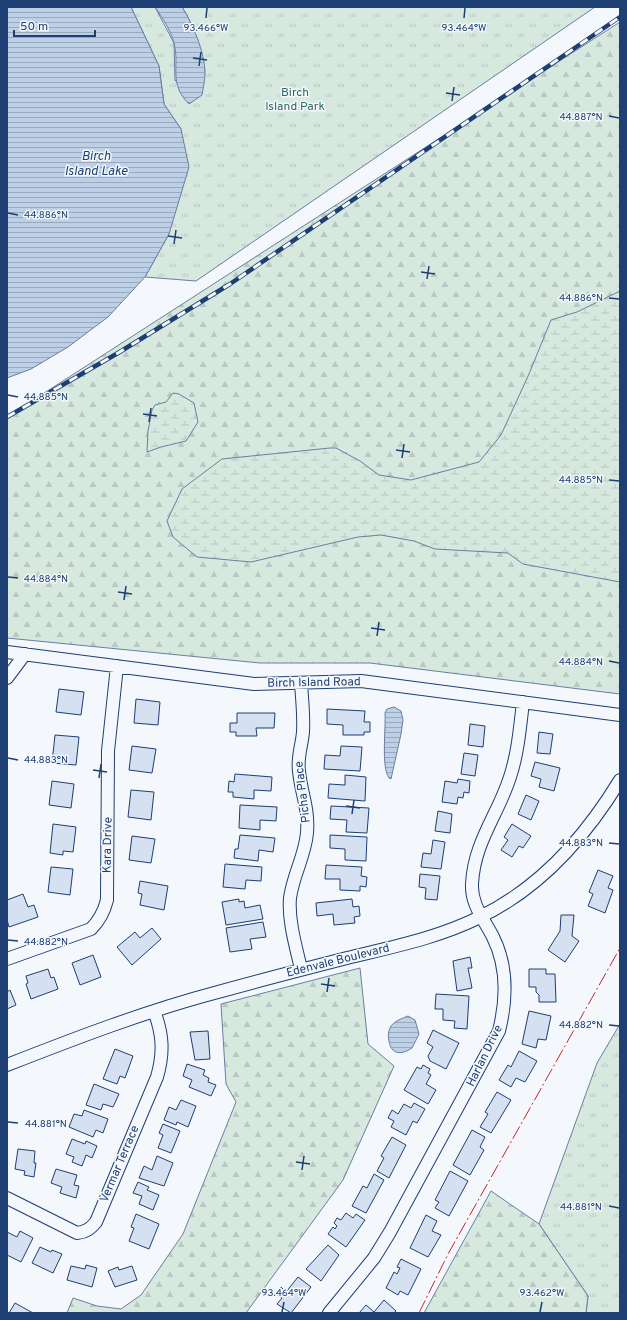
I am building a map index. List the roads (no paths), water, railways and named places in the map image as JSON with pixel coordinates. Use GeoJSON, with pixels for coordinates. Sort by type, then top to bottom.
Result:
{"type":"FeatureCollection","features":[{"type":"Feature","properties":{"kind":"street","name":"Birch Island Road"},"geometry":{"type":"LineString","coordinates":[[7,652],[254,684],[361,681],[620,715]]}},
{"type":"Feature","properties":{"kind":"street"},"geometry":{"type":"LineString","coordinates":[[7,678],[25,654]]}},
{"type":"Feature","properties":{"kind":"street","name":"Kara Drive"},"geometry":{"type":"LineString","coordinates":[[7,960],[91,929],[108,912],[108,751],[117,666]]}},
{"type":"Feature","properties":{"kind":"street","name":"Picha Place"},"geometry":{"type":"LineString","coordinates":[[301,683],[304,716],[302,744],[298,757],[298,770],[306,800],[307,832],[306,847],[296,873],[290,897],[290,909],[301,969]]}},
{"type":"Feature","properties":{"kind":"street","name":"Harlan Drive"},"geometry":{"type":"LineString","coordinates":[[329,1313],[369,1264],[390,1232],[499,1031],[505,1008],[505,984],[502,960],[493,937],[481,917],[472,895],[475,860],[482,836],[511,776],[523,702]]}},
{"type":"Feature","properties":{"kind":"street","name":"Edenvale Boulevard"},"geometry":{"type":"LineString","coordinates":[[7,1065],[154,1011],[301,969],[443,934],[481,917],[539,878],[568,851],[591,825],[620,780]]}},
{"type":"Feature","properties":{"kind":"street","name":"Vermar Terrace"},"geometry":{"type":"LineString","coordinates":[[7,1198],[77,1233],[94,1230],[162,1062],[161,1030],[154,1011]]}},
{"type":"Feature","properties":{"kind":"water","name":"Birch Island Lake"},"geometry":{"type":"Polygon","coordinates":[[[7,7],[131,7],[159,66],[164,104],[181,129],[189,167],[169,234],[145,277],[108,317],[68,347],[31,369],[7,378],[7,7]]]}},
{"type":"Feature","properties":{"kind":"water"},"geometry":{"type":"Polygon","coordinates":[[[155,7],[182,7],[198,39],[203,57],[205,73],[204,81],[202,95],[189,104],[179,89],[177,82],[176,52],[173,38],[155,7]]]}},
{"type":"Feature","properties":{"kind":"water"},"geometry":{"type":"Polygon","coordinates":[[[394,707],[401,711],[403,720],[391,779],[389,778],[385,765],[385,713],[387,709],[394,707]]]}},
{"type":"Feature","properties":{"kind":"water"},"geometry":{"type":"Polygon","coordinates":[[[408,1016],[415,1020],[419,1034],[412,1048],[401,1053],[395,1051],[390,1046],[388,1038],[389,1031],[391,1026],[398,1020],[408,1016]]]}},
{"type":"Feature","properties":{"kind":"railway"},"geometry":{"type":"LineString","coordinates":[[7,417],[118,353],[230,284],[620,17]]}},
{"type":"Feature","properties":{"kind":"park label","name":"Birch Island Park"},"geometry":{"type":"Point","coordinates":[295,100]}}]}
